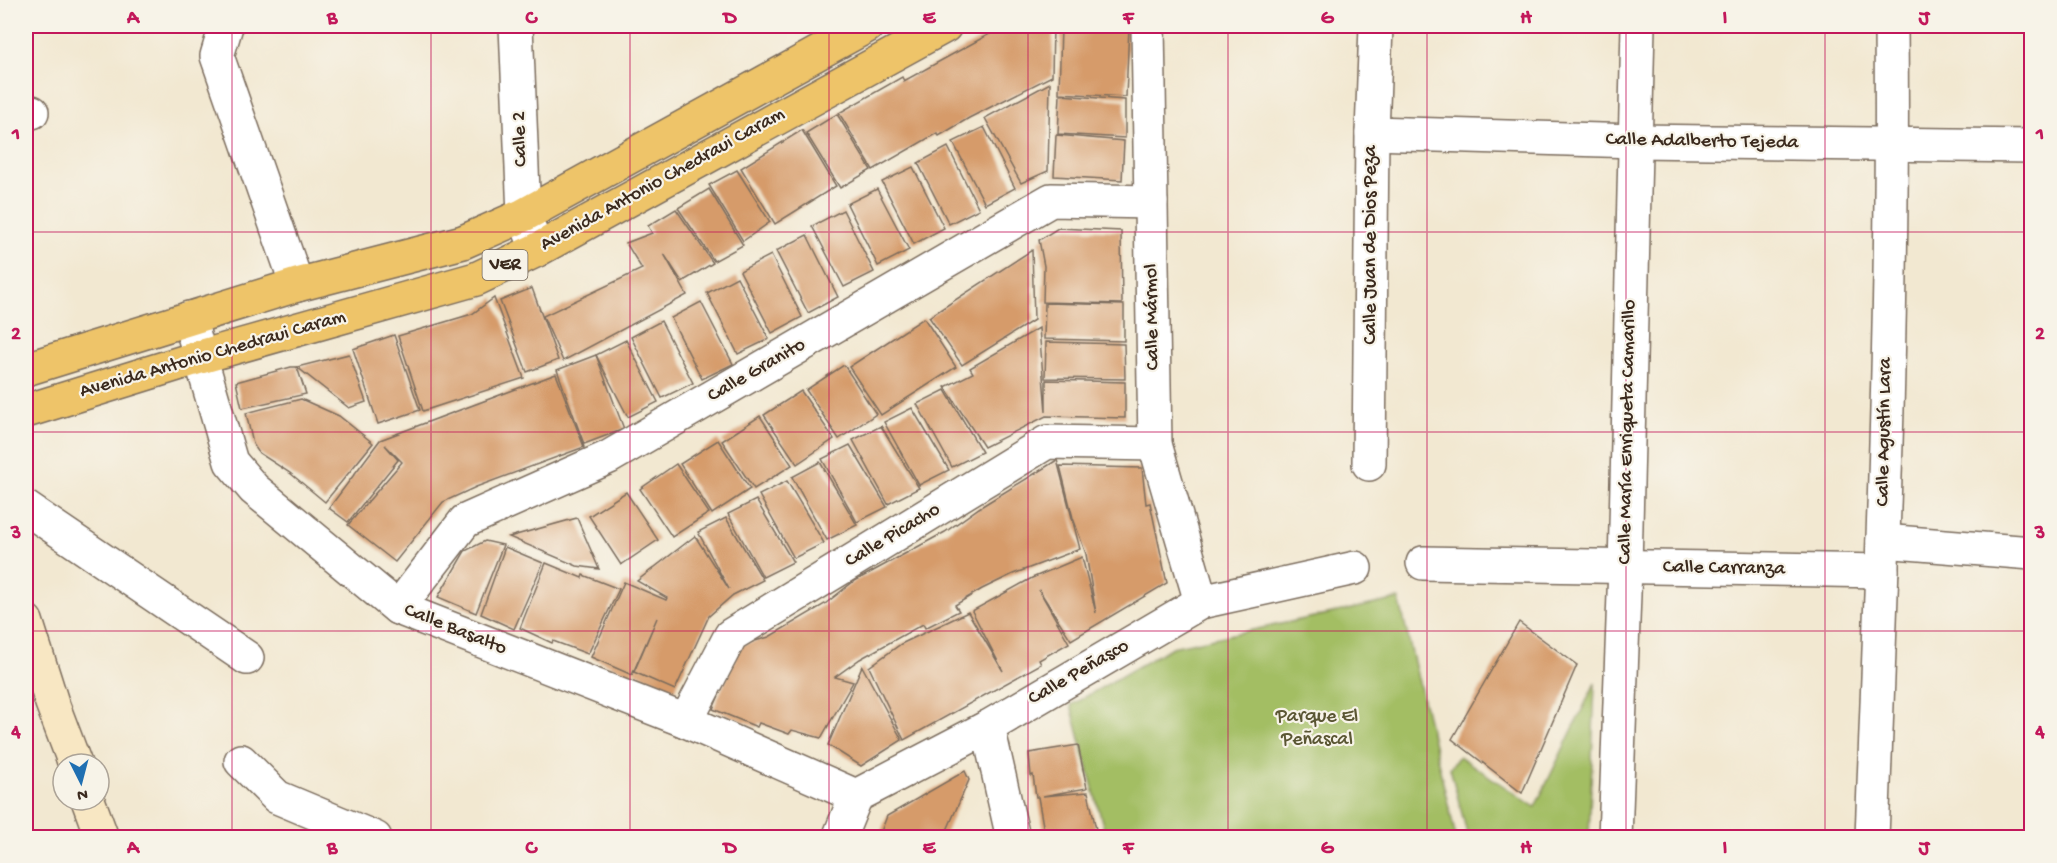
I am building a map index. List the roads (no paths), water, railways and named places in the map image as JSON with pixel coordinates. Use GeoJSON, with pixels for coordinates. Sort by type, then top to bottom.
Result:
{"type":"FeatureCollection","features":[{"type":"Feature","properties":{"kind":"main road","name":"Avenida Antonio Chedraui Caram"},"geometry":{"type":"LineString","coordinates":[[26,369],[297,285],[463,242],[524,215],[867,26]]}},
{"type":"Feature","properties":{"kind":"main road","name":"Avenida Antonio Chedraui Caram"},"geometry":{"type":"LineString","coordinates":[[26,411],[200,357],[476,279],[537,250],[945,26]]}},
{"type":"Feature","properties":{"kind":"main road"},"geometry":{"type":"LineString","coordinates":[[26,621],[70,752]]}},
{"type":"Feature","properties":{"kind":"main road"},"geometry":{"type":"LineString","coordinates":[[93,812],[102,837]]}},
{"type":"Feature","properties":{"kind":"street"},"geometry":{"type":"LineString","coordinates":[[226,26],[217,56],[297,285]]}},
{"type":"Feature","properties":{"kind":"street","name":"Calle 2"},"geometry":{"type":"LineString","coordinates":[[516,26],[524,215],[537,250]]}},
{"type":"Feature","properties":{"kind":"street","name":"Calle Mármol"},"geometry":{"type":"LineString","coordinates":[[1148,26],[1155,444],[1201,602]]}},
{"type":"Feature","properties":{"kind":"street","name":"Calle Juan de Dios Peza"},"geometry":{"type":"LineString","coordinates":[[1369,464],[1372,133],[1376,26]]}},
{"type":"Feature","properties":{"kind":"street","name":"Calle María Enriqueta Camarillo"},"geometry":{"type":"LineString","coordinates":[[1615,837],[1625,567],[1638,26]]}},
{"type":"Feature","properties":{"kind":"street","name":"Calle Agustín Lara"},"geometry":{"type":"LineString","coordinates":[[1872,837],[1882,556],[1892,145],[1891,26]]}},
{"type":"Feature","properties":{"kind":"street","name":"Calle Adalberto Tejeda"},"geometry":{"type":"LineString","coordinates":[[1372,133],[1636,141],[2031,146]]}},
{"type":"Feature","properties":{"kind":"street","name":"Calle Granito"},"geometry":{"type":"LineString","coordinates":[[398,608],[465,521],[609,457],[1051,200],[1151,202]]}},
{"type":"Feature","properties":{"kind":"street","name":"Calle Basalto"},"geometry":{"type":"LineString","coordinates":[[189,318],[231,462],[254,489],[398,608],[686,721],[856,796]]}},
{"type":"Feature","properties":{"kind":"street","name":"Calle Picacho"},"geometry":{"type":"LineString","coordinates":[[686,721],[731,635],[1047,442],[1155,444]]}},
{"type":"Feature","properties":{"kind":"street"},"geometry":{"type":"LineString","coordinates":[[26,508],[247,658]]}},
{"type":"Feature","properties":{"kind":"street","name":"Calle Carranza"},"geometry":{"type":"LineString","coordinates":[[1424,563],[1625,567],[1882,556],[2031,553]]}},
{"type":"Feature","properties":{"kind":"street","name":"Calle Peñasco"},"geometry":{"type":"LineString","coordinates":[[856,796],[988,727],[1201,602],[1355,568]]}},
{"type":"Feature","properties":{"kind":"street"},"geometry":{"type":"LineString","coordinates":[[988,727],[1013,837]]}},
{"type":"Feature","properties":{"kind":"street"},"geometry":{"type":"LineString","coordinates":[[241,761],[277,797],[375,837]]}},
{"type":"Feature","properties":{"kind":"street"},"geometry":{"type":"LineString","coordinates":[[839,837],[856,796]]}},
{"type":"Feature","properties":{"kind":"park label","name":"Parque El Peñascal"},"geometry":{"type":"Point","coordinates":[1317,728]}}]}
